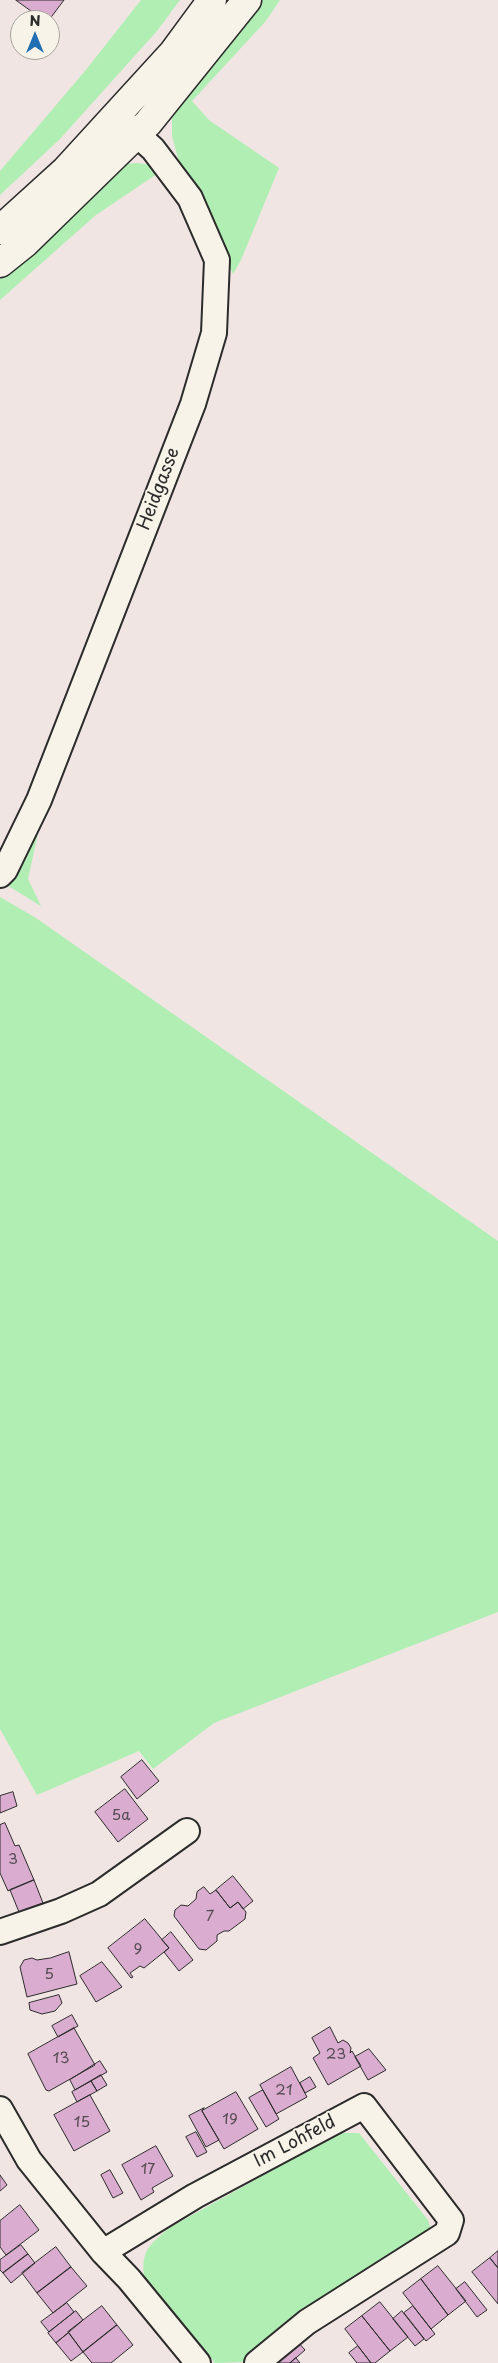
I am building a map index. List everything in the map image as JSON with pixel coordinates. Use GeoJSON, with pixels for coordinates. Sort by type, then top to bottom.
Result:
{"type":"FeatureCollection","features":[{"type":"Feature","properties":{"kind":"street"},"geometry":{"type":"LineString","coordinates":[[0,230],[66,170],[116,116],[173,53],[212,0]]}},
{"type":"Feature","properties":{"kind":"street"},"geometry":{"type":"LineString","coordinates":[[0,263],[25,242],[148,123],[247,0]]}},
{"type":"Feature","properties":{"kind":"street","name":"Heidgasse"},"geometry":{"type":"LineString","coordinates":[[0,875],[5,870],[39,800],[193,404],[214,333],[217,260],[190,198],[154,149],[116,116]]}},
{"type":"Feature","properties":{"kind":"street"},"geometry":{"type":"LineString","coordinates":[[0,1932],[60,1911],[99,1894],[187,1831]]}},
{"type":"Feature","properties":{"kind":"street","name":"Im Lohfeld"},"geometry":{"type":"LineString","coordinates":[[103,2252],[195,2196],[364,2106],[451,2220],[447,2233],[307,2322],[257,2363]]}},
{"type":"Feature","properties":{"kind":"street"},"geometry":{"type":"LineString","coordinates":[[0,2109],[29,2160],[103,2252],[129,2279],[198,2363]]}},
{"type":"Feature","properties":{"kind":"green space"},"geometry":{"type":"Polygon","coordinates":[[[141,0],[180,0],[157,31],[60,139],[0,195],[0,171],[85,71],[141,0]]]}},
{"type":"Feature","properties":{"kind":"green space"},"geometry":{"type":"Polygon","coordinates":[[[256,0],[280,0],[265,22],[192,101],[209,120],[279,168],[241,260],[233,274],[178,158],[172,136],[172,119],[180,94],[256,0]]]}},
{"type":"Feature","properties":{"kind":"green space"},"geometry":{"type":"Polygon","coordinates":[[[124,164],[151,165],[160,172],[96,215],[0,300],[0,273],[124,164]]]}},
{"type":"Feature","properties":{"kind":"green space"},"geometry":{"type":"Polygon","coordinates":[[[39,829],[28,879],[41,906],[5,884],[18,870],[39,829]]]}},
{"type":"Feature","properties":{"kind":"green space"},"geometry":{"type":"Polygon","coordinates":[[[0,897],[36,918],[498,1241],[498,1612],[214,1723],[153,1769],[139,1751],[37,1795],[0,1729],[0,897]]]}},
{"type":"Feature","properties":{"kind":"green space"},"geometry":{"type":"Polygon","coordinates":[[[339,2133],[359,2133],[428,2220],[431,2230],[306,2313],[242,2362],[215,2363],[144,2277],[144,2260],[148,2248],[169,2228],[339,2133]]]}},
{"type":"Feature","properties":{"kind":"building"},"geometry":{"type":"Polygon","coordinates":[[[16,0],[64,0],[56,10],[30,10],[16,0]]]}},
{"type":"Feature","properties":{"kind":"building"},"geometry":{"type":"Polygon","coordinates":[[[142,1760],[159,1781],[137,1799],[121,1777],[142,1760]]]}},
{"type":"Feature","properties":{"kind":"building"},"geometry":{"type":"Polygon","coordinates":[[[125,1789],[148,1819],[118,1842],[95,1812],[125,1789]]]}},
{"type":"Feature","properties":{"kind":"building"},"geometry":{"type":"Polygon","coordinates":[[[13,1792],[17,1806],[0,1813],[0,1796],[13,1792]]]}},
{"type":"Feature","properties":{"kind":"building"},"geometry":{"type":"Polygon","coordinates":[[[5,1823],[15,1846],[19,1845],[34,1880],[8,1891],[0,1873],[0,1825],[5,1823]]]}},
{"type":"Feature","properties":{"kind":"building"},"geometry":{"type":"Polygon","coordinates":[[[233,1876],[253,1901],[243,1909],[238,1902],[230,1908],[216,1890],[233,1876]]]}},
{"type":"Feature","properties":{"kind":"building"},"geometry":{"type":"Polygon","coordinates":[[[34,1880],[43,1903],[19,1912],[10,1890],[34,1880]]]}},
{"type":"Feature","properties":{"kind":"building"},"geometry":{"type":"Polygon","coordinates":[[[204,1887],[210,1894],[216,1890],[230,1908],[238,1902],[246,1912],[245,1919],[229,1931],[224,1931],[217,1935],[217,1941],[206,1950],[199,1949],[174,1916],[175,1910],[181,1905],[188,1906],[196,1899],[197,1892],[204,1887]]]}},
{"type":"Feature","properties":{"kind":"building"},"geometry":{"type":"Polygon","coordinates":[[[145,1919],[169,1948],[144,1968],[140,1966],[130,1973],[133,1977],[131,1978],[108,1948],[145,1919]]]}},
{"type":"Feature","properties":{"kind":"building"},"geometry":{"type":"Polygon","coordinates":[[[171,1932],[193,1960],[179,1971],[164,1952],[169,1948],[162,1940],[171,1932]]]}},
{"type":"Feature","properties":{"kind":"building"},"geometry":{"type":"Polygon","coordinates":[[[69,1952],[77,1984],[27,1997],[20,1967],[24,1960],[50,1958],[69,1952]]]}},
{"type":"Feature","properties":{"kind":"building"},"geometry":{"type":"Polygon","coordinates":[[[102,1962],[122,1987],[96,2002],[80,1976],[102,1962]]]}},
{"type":"Feature","properties":{"kind":"building"},"geometry":{"type":"Polygon","coordinates":[[[59,1995],[62,2003],[55,2011],[42,2014],[30,2010],[29,2003],[59,1995]]]}},
{"type":"Feature","properties":{"kind":"building"},"geometry":{"type":"Polygon","coordinates":[[[72,2015],[78,2026],[58,2037],[52,2026],[72,2015]]]}},
{"type":"Feature","properties":{"kind":"building"},"geometry":{"type":"Polygon","coordinates":[[[330,2027],[338,2043],[343,2040],[348,2043],[351,2048],[350,2053],[352,2051],[361,2066],[328,2085],[313,2058],[320,2053],[312,2038],[330,2027]]]}},
{"type":"Feature","properties":{"kind":"building"},"geometry":{"type":"Polygon","coordinates":[[[74,2028],[95,2065],[49,2091],[46,2090],[28,2054],[74,2028]]]}},
{"type":"Feature","properties":{"kind":"building"},"geometry":{"type":"Polygon","coordinates":[[[369,2049],[386,2070],[368,2080],[355,2057],[369,2049]]]}},
{"type":"Feature","properties":{"kind":"building"},"geometry":{"type":"Polygon","coordinates":[[[100,2061],[107,2072],[75,2090],[70,2080],[100,2061]]]}},
{"type":"Feature","properties":{"kind":"building"},"geometry":{"type":"Polygon","coordinates":[[[291,2067],[307,2097],[276,2114],[260,2085],[291,2067]]]}},
{"type":"Feature","properties":{"kind":"building"},"geometry":{"type":"Polygon","coordinates":[[[101,2075],[107,2085],[97,2091],[91,2081],[101,2075]]]}},
{"type":"Feature","properties":{"kind":"building"},"geometry":{"type":"Polygon","coordinates":[[[310,2077],[316,2087],[305,2093],[300,2083],[310,2077]]]}},
{"type":"Feature","properties":{"kind":"building"},"geometry":{"type":"Polygon","coordinates":[[[91,2081],[97,2091],[77,2102],[72,2092],[91,2081]]]}},
{"type":"Feature","properties":{"kind":"building"},"geometry":{"type":"Polygon","coordinates":[[[263,2090],[279,2119],[266,2127],[249,2098],[263,2090]]]}},
{"type":"Feature","properties":{"kind":"building"},"geometry":{"type":"Polygon","coordinates":[[[236,2092],[258,2129],[224,2149],[202,2111],[236,2092]]]}},
{"type":"Feature","properties":{"kind":"building"},"geometry":{"type":"Polygon","coordinates":[[[90,2095],[110,2131],[74,2151],[54,2115],[90,2095]]]}},
{"type":"Feature","properties":{"kind":"building"},"geometry":{"type":"Polygon","coordinates":[[[204,2108],[202,2111],[219,2140],[206,2147],[189,2116],[204,2108]]]}},
{"type":"Feature","properties":{"kind":"building"},"geometry":{"type":"Polygon","coordinates":[[[196,2132],[207,2152],[197,2157],[186,2137],[196,2132]]]}},
{"type":"Feature","properties":{"kind":"building"},"geometry":{"type":"Polygon","coordinates":[[[156,2146],[173,2176],[152,2188],[154,2192],[141,2200],[122,2165],[156,2146]]]}},
{"type":"Feature","properties":{"kind":"building"},"geometry":{"type":"Polygon","coordinates":[[[110,2170],[123,2193],[113,2198],[101,2175],[110,2170]]]}},
{"type":"Feature","properties":{"kind":"building"},"geometry":{"type":"Polygon","coordinates":[[[0,2175],[7,2185],[0,2191],[0,2175]]]}},
{"type":"Feature","properties":{"kind":"building"},"geometry":{"type":"Polygon","coordinates":[[[20,2205],[39,2230],[6,2255],[0,2247],[0,2221],[20,2205]]]}},
{"type":"Feature","properties":{"kind":"building"},"geometry":{"type":"Polygon","coordinates":[[[21,2245],[28,2254],[3,2273],[0,2270],[0,2260],[21,2245]]]}},
{"type":"Feature","properties":{"kind":"building"},"geometry":{"type":"Polygon","coordinates":[[[56,2247],[71,2267],[37,2293],[22,2273],[56,2247]]]}},
{"type":"Feature","properties":{"kind":"building"},"geometry":{"type":"Polygon","coordinates":[[[498,2251],[498,2268],[490,2258],[498,2251]]]}},
{"type":"Feature","properties":{"kind":"building"},"geometry":{"type":"Polygon","coordinates":[[[28,2254],[35,2263],[11,2283],[3,2273],[28,2254]]]}},
{"type":"Feature","properties":{"kind":"building"},"geometry":{"type":"Polygon","coordinates":[[[490,2258],[498,2268],[498,2304],[472,2272],[490,2258]]]}},
{"type":"Feature","properties":{"kind":"building"},"geometry":{"type":"Polygon","coordinates":[[[438,2266],[466,2301],[448,2315],[421,2279],[438,2266]]]}},
{"type":"Feature","properties":{"kind":"building"},"geometry":{"type":"Polygon","coordinates":[[[71,2267],[87,2286],[53,2313],[37,2293],[71,2267]]]}},
{"type":"Feature","properties":{"kind":"building"},"geometry":{"type":"Polygon","coordinates":[[[421,2279],[448,2315],[431,2329],[403,2293],[421,2279]]]}},
{"type":"Feature","properties":{"kind":"building"},"geometry":{"type":"Polygon","coordinates":[[[465,2282],[487,2310],[477,2317],[456,2289],[465,2282]]]}},
{"type":"Feature","properties":{"kind":"building"},"geometry":{"type":"Polygon","coordinates":[[[380,2302],[408,2337],[390,2351],[362,2316],[380,2302]]]}},
{"type":"Feature","properties":{"kind":"building"},"geometry":{"type":"Polygon","coordinates":[[[67,2303],[74,2312],[49,2332],[41,2322],[67,2303]]]}},
{"type":"Feature","properties":{"kind":"building"},"geometry":{"type":"Polygon","coordinates":[[[102,2306],[117,2325],[83,2352],[68,2332],[102,2306]]]}},
{"type":"Feature","properties":{"kind":"building"},"geometry":{"type":"Polygon","coordinates":[[[413,2306],[435,2334],[426,2341],[404,2313],[413,2306]]]}},
{"type":"Feature","properties":{"kind":"building"},"geometry":{"type":"Polygon","coordinates":[[[76,2311],[83,2320],[56,2343],[48,2333],[76,2311]]]}},
{"type":"Feature","properties":{"kind":"building"},"geometry":{"type":"Polygon","coordinates":[[[402,2311],[424,2339],[415,2346],[393,2319],[402,2311]]]}},
{"type":"Feature","properties":{"kind":"building"},"geometry":{"type":"Polygon","coordinates":[[[362,2316],[390,2351],[375,2363],[371,2363],[345,2329],[362,2316]]]}},
{"type":"Feature","properties":{"kind":"building"},"geometry":{"type":"Polygon","coordinates":[[[117,2325],[133,2345],[111,2363],[92,2363],[83,2352],[117,2325]]]}},
{"type":"Feature","properties":{"kind":"building"},"geometry":{"type":"Polygon","coordinates":[[[69,2333],[83,2352],[71,2361],[56,2343],[69,2333]]]}},
{"type":"Feature","properties":{"kind":"building"},"geometry":{"type":"Polygon","coordinates":[[[298,2342],[305,2350],[290,2363],[272,2363],[298,2342]]]}},
{"type":"Feature","properties":{"kind":"building"},"geometry":{"type":"Polygon","coordinates":[[[358,2346],[371,2363],[357,2363],[349,2353],[358,2346]]]}},
{"type":"Feature","properties":{"kind":"building"},"geometry":{"type":"Polygon","coordinates":[[[296,2358],[300,2363],[290,2363],[296,2358]]]}}]}
